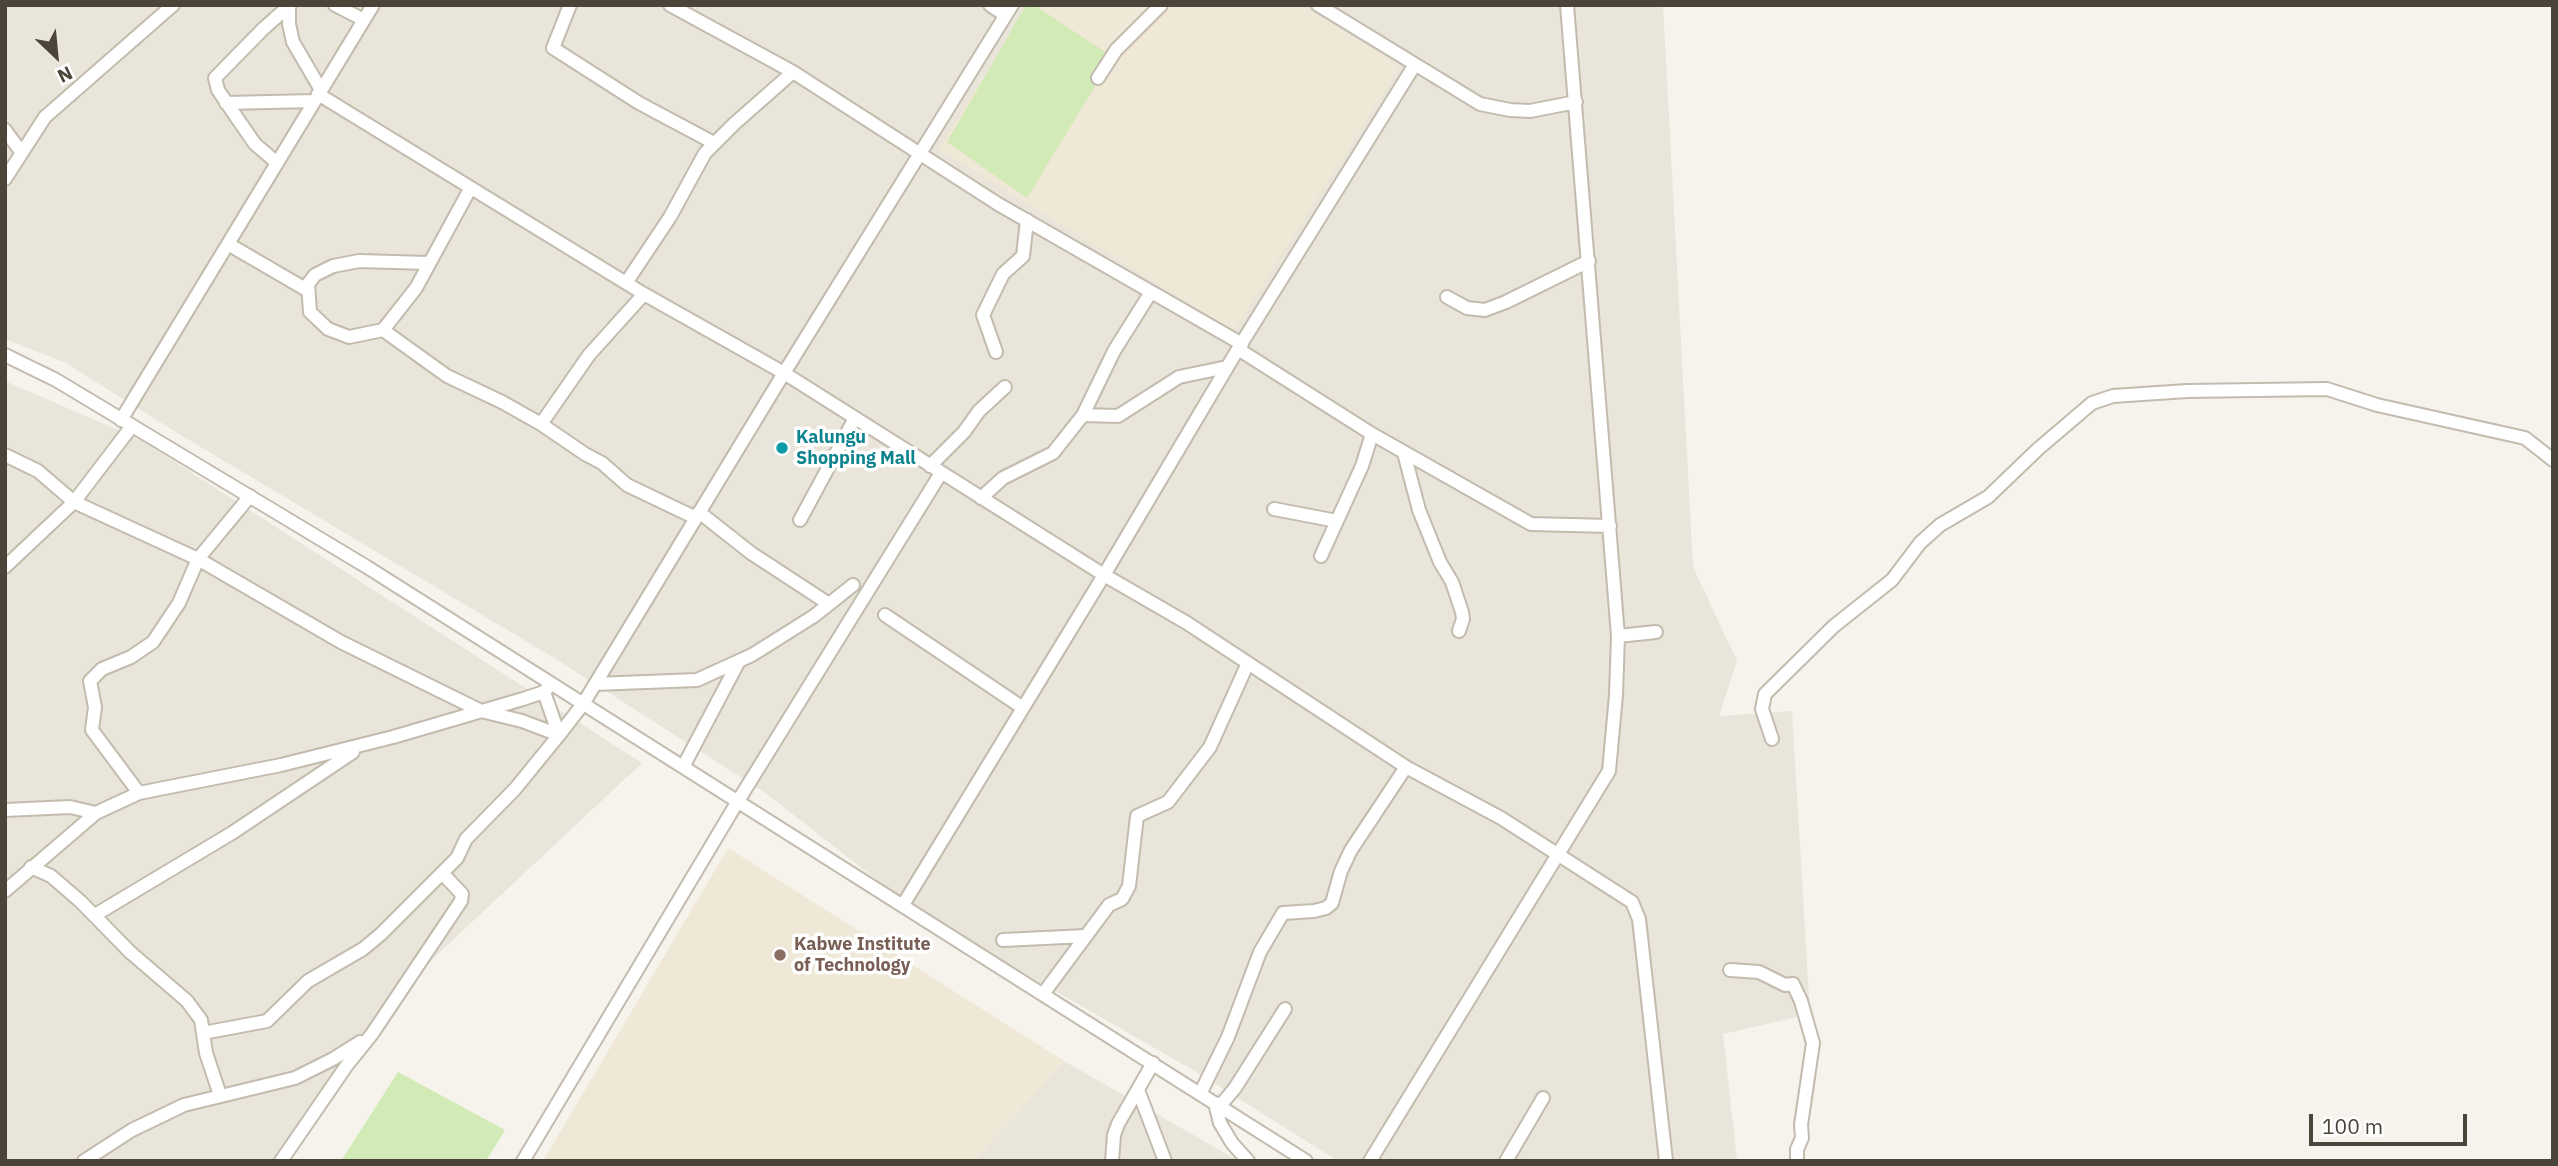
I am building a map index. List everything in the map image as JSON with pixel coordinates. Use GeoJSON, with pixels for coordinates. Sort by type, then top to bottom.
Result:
{"type":"FeatureCollection","features":[{"type":"Feature","properties":{"kind":"street"},"geometry":{"type":"LineString","coordinates":[[5,179],[37,127],[53,108],[173,5]]}},
{"type":"Feature","properties":{"kind":"street"},"geometry":{"type":"LineString","coordinates":[[335,5],[364,20]]}},
{"type":"Feature","properties":{"kind":"street"},"geometry":{"type":"LineString","coordinates":[[5,568],[74,502],[127,423],[276,162],[373,5]]}},
{"type":"Feature","properties":{"kind":"street"},"geometry":{"type":"LineString","coordinates":[[570,5],[554,48],[639,103],[714,143]]}},
{"type":"Feature","properties":{"kind":"street"},"geometry":{"type":"LineString","coordinates":[[670,5],[793,72],[921,155],[1240,347],[1372,434],[1531,524],[1610,526]]}},
{"type":"Feature","properties":{"kind":"street"},"geometry":{"type":"LineString","coordinates":[[203,1034],[267,1021],[308,981],[363,949],[381,934],[457,858],[466,839],[515,789],[583,704],[783,373],[921,155],[1008,10],[990,5]]}},
{"type":"Feature","properties":{"kind":"street"},"geometry":{"type":"LineString","coordinates":[[1098,78],[1116,50],[1161,5]]}},
{"type":"Feature","properties":{"kind":"street"},"geometry":{"type":"LineString","coordinates":[[1318,5],[1480,104],[1530,111],[1576,102]]}},
{"type":"Feature","properties":{"kind":"street"},"geometry":{"type":"LineString","coordinates":[[1370,1161],[1609,771],[1618,636],[1567,5]]}},
{"type":"Feature","properties":{"kind":"street"},"geometry":{"type":"LineString","coordinates":[[290,6],[289,24],[293,42],[318,95],[644,294],[783,373],[1104,575],[1187,623],[1406,766],[1501,818],[1632,902],[1639,919],[1666,1161]]}},
{"type":"Feature","properties":{"kind":"street"},"geometry":{"type":"LineString","coordinates":[[276,162],[256,144],[215,84],[216,74],[290,6]]}},
{"type":"Feature","properties":{"kind":"street"},"geometry":{"type":"LineString","coordinates":[[903,905],[1227,367],[1414,66]]}},
{"type":"Feature","properties":{"kind":"street"},"geometry":{"type":"LineString","coordinates":[[626,283],[670,217],[705,153],[793,72]]}},
{"type":"Feature","properties":{"kind":"street"},"geometry":{"type":"LineString","coordinates":[[226,103],[318,95]]}},
{"type":"Feature","properties":{"kind":"street"},"geometry":{"type":"LineString","coordinates":[[5,130],[22,153]]}},
{"type":"Feature","properties":{"kind":"street"},"geometry":{"type":"LineString","coordinates":[[429,263],[349,262],[333,266],[315,275],[308,284],[310,312],[328,329],[349,337],[383,330],[416,288],[470,189]]}},
{"type":"Feature","properties":{"kind":"street"},"geometry":{"type":"LineString","coordinates":[[996,352],[983,316],[1003,274],[1023,256],[1027,220]]}},
{"type":"Feature","properties":{"kind":"street"},"geometry":{"type":"LineString","coordinates":[[228,244],[307,290]]}},
{"type":"Feature","properties":{"kind":"street"},"geometry":{"type":"LineString","coordinates":[[1447,297],[1467,308],[1485,310],[1589,261]]}},
{"type":"Feature","properties":{"kind":"street"},"geometry":{"type":"LineString","coordinates":[[981,498],[1003,478],[1053,453],[1083,415],[1114,351],[1151,292]]}},
{"type":"Feature","properties":{"kind":"street"},"geometry":{"type":"LineString","coordinates":[[541,424],[589,355],[644,294]]}},
{"type":"Feature","properties":{"kind":"street"},"geometry":{"type":"LineString","coordinates":[[383,330],[447,376],[541,424],[602,463],[627,485],[698,515],[829,604]]}},
{"type":"Feature","properties":{"kind":"street"},"geometry":{"type":"LineString","coordinates":[[5,355],[55,380],[367,567],[547,688],[583,704],[1306,1161]]}},
{"type":"Feature","properties":{"kind":"street"},"geometry":{"type":"LineString","coordinates":[[1083,415],[1118,416],[1179,377],[1227,367]]}},
{"type":"Feature","properties":{"kind":"street"},"geometry":{"type":"LineString","coordinates":[[930,466],[964,432],[979,411],[1005,387]]}},
{"type":"Feature","properties":{"kind":"street"},"geometry":{"type":"LineString","coordinates":[[1772,739],[1762,709],[1765,694],[1775,683],[1834,626],[1892,580],[1920,543],[1940,525],[1988,497],[2092,403],[2113,396],[2150,393],[2327,389],[2377,405],[2525,438],[2553,460]]}},
{"type":"Feature","properties":{"kind":"street"},"geometry":{"type":"LineString","coordinates":[[800,520],[855,418]]}},
{"type":"Feature","properties":{"kind":"street"},"geometry":{"type":"LineString","coordinates":[[1321,556],[1362,466],[1372,434]]}},
{"type":"Feature","properties":{"kind":"street"},"geometry":{"type":"LineString","coordinates":[[1404,453],[1419,510],[1440,562],[1452,582],[1462,612],[1463,620],[1459,631]]}},
{"type":"Feature","properties":{"kind":"street"},"geometry":{"type":"LineString","coordinates":[[5,455],[38,471],[74,502],[198,559],[331,637],[481,711],[559,735]]}},
{"type":"Feature","properties":{"kind":"street"},"geometry":{"type":"LineString","coordinates":[[523,1161],[738,801],[942,473]]}},
{"type":"Feature","properties":{"kind":"street"},"geometry":{"type":"LineString","coordinates":[[139,793],[92,730],[95,707],[90,681],[102,670],[131,657],[153,642],[179,603],[198,559],[250,496]]}},
{"type":"Feature","properties":{"kind":"street"},"geometry":{"type":"LineString","coordinates":[[1274,509],[1337,521]]}},
{"type":"Feature","properties":{"kind":"street"},"geometry":{"type":"LineString","coordinates":[[595,684],[697,680],[739,661],[814,616],[853,584]]}},
{"type":"Feature","properties":{"kind":"street"},"geometry":{"type":"LineString","coordinates":[[885,615],[1024,708]]}},
{"type":"Feature","properties":{"kind":"street"},"geometry":{"type":"LineString","coordinates":[[1618,636],[1656,632]]}},
{"type":"Feature","properties":{"kind":"street"},"geometry":{"type":"LineString","coordinates":[[683,767],[739,661]]}},
{"type":"Feature","properties":{"kind":"street"},"geometry":{"type":"LineString","coordinates":[[1044,994],[1109,905],[1122,899],[1129,887],[1137,816],[1168,802],[1210,747],[1248,663]]}},
{"type":"Feature","properties":{"kind":"street"},"geometry":{"type":"LineString","coordinates":[[5,891],[96,813],[139,793],[281,765],[365,744],[481,711],[547,688]]}},
{"type":"Feature","properties":{"kind":"street"},"geometry":{"type":"LineString","coordinates":[[547,688],[559,735]]}},
{"type":"Feature","properties":{"kind":"street"},"geometry":{"type":"LineString","coordinates":[[95,915],[221,840],[365,744]]}},
{"type":"Feature","properties":{"kind":"street"},"geometry":{"type":"LineString","coordinates":[[1200,1094],[1228,1037],[1259,952],[1283,913],[1314,911],[1326,908],[1332,903],[1341,871],[1351,850],[1406,766]]}},
{"type":"Feature","properties":{"kind":"street"},"geometry":{"type":"LineString","coordinates":[[5,810],[70,807],[96,813]]}},
{"type":"Feature","properties":{"kind":"street"},"geometry":{"type":"LineString","coordinates":[[32,867],[51,876],[187,1002],[201,1020],[206,1053],[220,1095]]}},
{"type":"Feature","properties":{"kind":"street"},"geometry":{"type":"LineString","coordinates":[[281,1161],[347,1065],[372,1034],[461,901],[462,894],[442,873]]}},
{"type":"Feature","properties":{"kind":"street"},"geometry":{"type":"LineString","coordinates":[[1003,940],[1086,936]]}},
{"type":"Feature","properties":{"kind":"street"},"geometry":{"type":"LineString","coordinates":[[1730,970],[1759,972],[1785,985],[1793,984],[1801,1000],[1813,1043],[1797,1161]]}},
{"type":"Feature","properties":{"kind":"street"},"geometry":{"type":"LineString","coordinates":[[1217,1105],[1235,1088],[1285,1009]]}},
{"type":"Feature","properties":{"kind":"street"},"geometry":{"type":"LineString","coordinates":[[84,1161],[132,1130],[184,1105],[295,1078],[333,1059],[372,1034]]}},
{"type":"Feature","properties":{"kind":"street"},"geometry":{"type":"LineString","coordinates":[[1112,1161],[1118,1124],[1153,1063]]}},
{"type":"Feature","properties":{"kind":"street"},"geometry":{"type":"LineString","coordinates":[[1138,1090],[1165,1161]]}},
{"type":"Feature","properties":{"kind":"street"},"geometry":{"type":"LineString","coordinates":[[1506,1161],[1543,1098]]}},
{"type":"Feature","properties":{"kind":"street"},"geometry":{"type":"LineString","coordinates":[[1217,1105],[1220,1123],[1232,1143],[1248,1161]]}},
{"type":"Feature","properties":{"kind":"shaded area"},"geometry":{"type":"Polygon","coordinates":[[[5,5],[1663,5],[1693,567],[1737,661],[1719,716],[1792,711],[1810,1014],[1723,1034],[1737,1161],[1338,1161],[1198,1073],[996,957],[896,895],[767,794],[551,656],[179,434],[64,362],[5,339],[5,5]]]}},
{"type":"Feature","properties":{"kind":"shaded area"},"geometry":{"type":"Polygon","coordinates":[[[1027,5],[1301,5],[1400,66],[1234,331],[939,149],[1027,5]]]}},
{"type":"Feature","properties":{"kind":"shaded area"},"geometry":{"type":"Polygon","coordinates":[[[5,381],[141,440],[642,763],[425,966],[288,1161],[5,1161],[5,381]]]}},
{"type":"Feature","properties":{"kind":"shaded area","name":"Kabwe Institute of Technology"},"geometry":{"type":"Polygon","coordinates":[[[728,848],[1064,1061],[973,1161],[543,1161],[728,848]]]}},
{"type":"Feature","properties":{"kind":"shaded area"},"geometry":{"type":"Polygon","coordinates":[[[1064,1061],[1239,1161],[973,1161],[1064,1061]]]}},
{"type":"Feature","properties":{"kind":"green space"},"geometry":{"type":"Polygon","coordinates":[[[1026,5],[1034,5],[1113,57],[1027,198],[947,142],[1026,5]]]}},
{"type":"Feature","properties":{"kind":"green space"},"geometry":{"type":"Polygon","coordinates":[[[398,1072],[505,1130],[486,1161],[341,1161],[398,1072]]]}},
{"type":"Feature","properties":{"kind":"place","name":"Kalungu Shopping Mall"},"geometry":{"type":"Point","coordinates":[782,448]}},
{"type":"Feature","properties":{"kind":"place","name":"Kabwe Institute of Technology"},"geometry":{"type":"Point","coordinates":[780,955]}}]}
